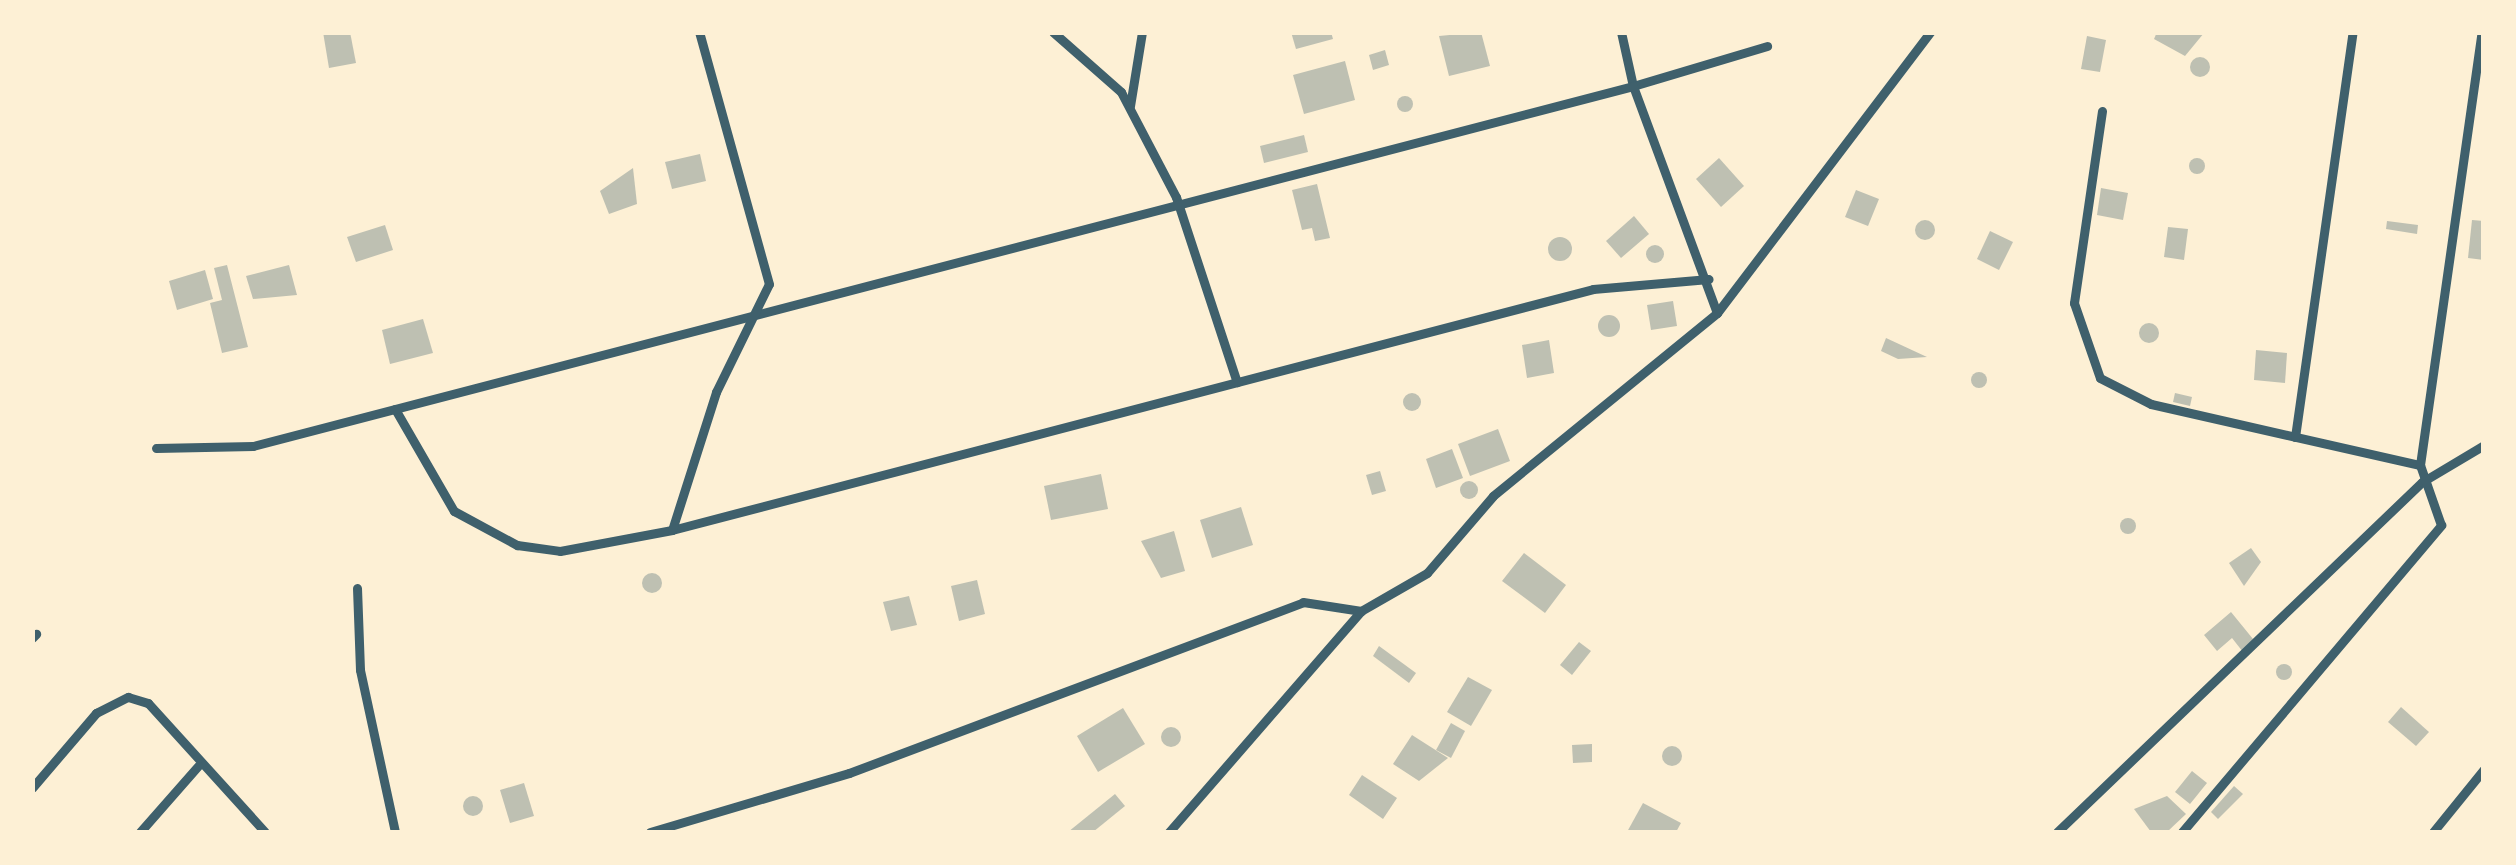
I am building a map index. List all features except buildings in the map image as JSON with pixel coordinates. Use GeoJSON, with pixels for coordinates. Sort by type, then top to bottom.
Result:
{"type":"FeatureCollection","features":[{"type":"Feature","properties":{"kind":"street"},"geometry":{"type":"LineString","coordinates":[[672,530],[716,392],[758,317],[769,284],[699,32]]}},
{"type":"Feature","properties":{"kind":"street"},"geometry":{"type":"LineString","coordinates":[[1052,32],[1130,109],[1178,203],[1237,382]]}},
{"type":"Feature","properties":{"kind":"street"},"geometry":{"type":"LineString","coordinates":[[1130,109],[1142,32]]}},
{"type":"Feature","properties":{"kind":"street"},"geometry":{"type":"LineString","coordinates":[[1621,32],[1634,86],[1710,279],[1717,313]]}},
{"type":"Feature","properties":{"kind":"street"},"geometry":{"type":"LineString","coordinates":[[1169,832],[1361,611],[1427,573],[1493,496],[1717,313],[1930,32]]}},
{"type":"Feature","properties":{"kind":"street"},"geometry":{"type":"LineString","coordinates":[[2295,436],[2354,32]]}},
{"type":"Feature","properties":{"kind":"street"},"geometry":{"type":"LineString","coordinates":[[2182,832],[2441,525],[2422,482],[2420,465],[2482,32]]}},
{"type":"Feature","properties":{"kind":"street"},"geometry":{"type":"LineString","coordinates":[[156,448],[253,446],[1634,86],[1767,46]]}},
{"type":"Feature","properties":{"kind":"street"},"geometry":{"type":"LineString","coordinates":[[2102,111],[2074,303],[2100,378],[2151,404],[2420,465]]}},
{"type":"Feature","properties":{"kind":"street"},"geometry":{"type":"LineString","coordinates":[[395,409],[454,512],[517,545],[560,551],[672,530],[1592,289],[1710,279]]}},
{"type":"Feature","properties":{"kind":"street"},"geometry":{"type":"LineString","coordinates":[[2057,832],[2422,482],[2484,445]]}},
{"type":"Feature","properties":{"kind":"street"},"geometry":{"type":"LineString","coordinates":[[357,588],[360,670],[396,832]]}},
{"type":"Feature","properties":{"kind":"street"},"geometry":{"type":"LineString","coordinates":[[650,832],[849,773],[1303,602],[1361,611]]}},
{"type":"Feature","properties":{"kind":"street"},"geometry":{"type":"LineString","coordinates":[[32,788],[96,712],[128,697],[148,702],[198,766],[266,832]]}},
{"type":"Feature","properties":{"kind":"street"},"geometry":{"type":"LineString","coordinates":[[140,832],[198,766]]}},
{"type":"Feature","properties":{"kind":"street"},"geometry":{"type":"LineString","coordinates":[[2434,832],[2484,769]]}}]}
